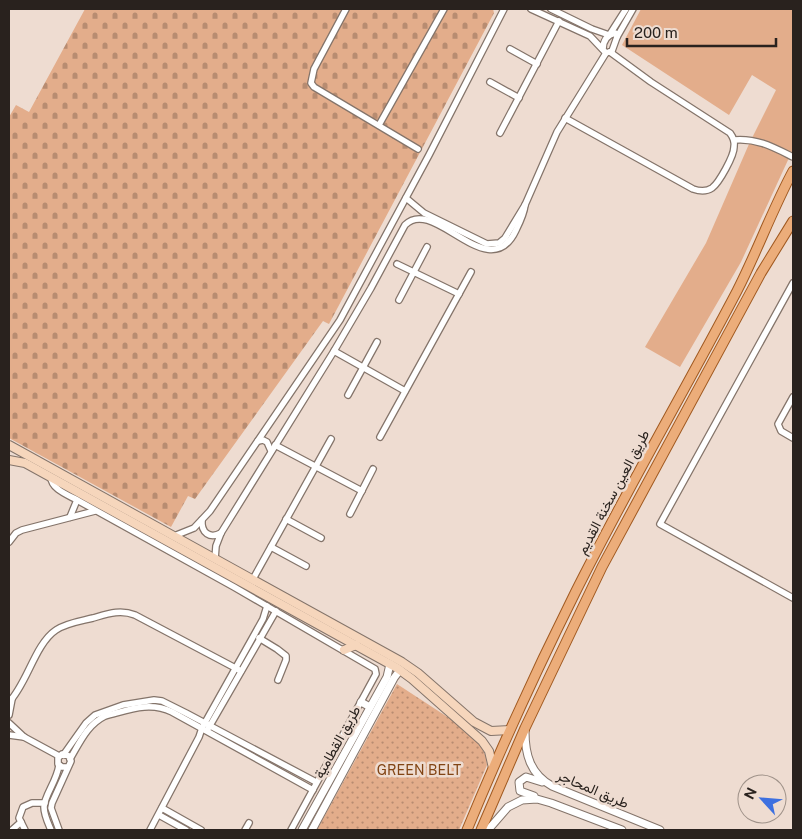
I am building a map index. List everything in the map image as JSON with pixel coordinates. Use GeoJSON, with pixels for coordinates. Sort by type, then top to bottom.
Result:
{"type":"FeatureCollection","features":[{"type":"Feature","properties":{"kind":"main road","name":"طريق العين سخنة القديم"},"geometry":{"type":"LineString","coordinates":[[467,830],[510,730],[560,623],[591,561],[738,289],[773,210],[791,180],[793,171]]}},
{"type":"Feature","properties":{"kind":"main road","name":"طريق العين سخنة القديم"},"geometry":{"type":"LineString","coordinates":[[481,830],[525,728],[602,567],[761,272],[793,221]]}},
{"type":"Feature","properties":{"kind":"main road"},"geometry":{"type":"LineString","coordinates":[[9,445],[402,662],[418,673],[469,718],[497,732],[510,730]]}},
{"type":"Feature","properties":{"kind":"main road"},"geometry":{"type":"LineString","coordinates":[[9,460],[22,462],[400,670],[482,741],[489,751],[493,768]]}},
{"type":"Feature","properties":{"kind":"main road"},"geometry":{"type":"LineString","coordinates":[[344,650],[356,645]]}},
{"type":"Feature","properties":{"kind":"main road"},"geometry":{"type":"LineString","coordinates":[[482,741],[490,738],[491,730]]}},
{"type":"Feature","properties":{"kind":"street"},"geometry":{"type":"LineString","coordinates":[[346,9],[314,69],[311,83],[314,87],[418,149]]}},
{"type":"Feature","properties":{"kind":"street"},"geometry":{"type":"LineString","coordinates":[[379,125],[444,9]]}},
{"type":"Feature","properties":{"kind":"street"},"geometry":{"type":"LineString","coordinates":[[174,536],[189,530],[210,511],[340,320],[504,9]]}},
{"type":"Feature","properties":{"kind":"street"},"geometry":{"type":"LineString","coordinates":[[531,9],[590,36],[606,51],[726,130],[734,140],[734,153],[717,183],[712,188],[700,191],[693,189],[565,118]]}},
{"type":"Feature","properties":{"kind":"street"},"geometry":{"type":"LineString","coordinates":[[551,9],[592,29],[610,35],[616,34],[618,37]]}},
{"type":"Feature","properties":{"kind":"street"},"geometry":{"type":"LineString","coordinates":[[606,51],[603,43],[626,9]]}},
{"type":"Feature","properties":{"kind":"street"},"geometry":{"type":"LineString","coordinates":[[406,198],[420,210],[479,242],[491,245],[502,241],[508,235],[525,205],[565,118],[606,51],[618,37],[633,9]]}},
{"type":"Feature","properties":{"kind":"street"},"geometry":{"type":"LineString","coordinates":[[500,133],[559,21]]}},
{"type":"Feature","properties":{"kind":"street"},"geometry":{"type":"LineString","coordinates":[[510,49],[537,64]]}},
{"type":"Feature","properties":{"kind":"street"},"geometry":{"type":"LineString","coordinates":[[490,82],[519,98]]}},
{"type":"Feature","properties":{"kind":"street"},"geometry":{"type":"LineString","coordinates":[[734,140],[743,139],[759,142],[793,157]]}},
{"type":"Feature","properties":{"kind":"street"},"geometry":{"type":"LineString","coordinates":[[215,559],[220,533],[334,351],[408,222],[417,218],[427,220],[482,248],[494,249],[502,247],[511,240],[522,217],[525,205]]}},
{"type":"Feature","properties":{"kind":"street"},"geometry":{"type":"LineString","coordinates":[[417,218],[420,210]]}},
{"type":"Feature","properties":{"kind":"street"},"geometry":{"type":"LineString","coordinates":[[399,300],[427,247]]}},
{"type":"Feature","properties":{"kind":"street"},"geometry":{"type":"LineString","coordinates":[[397,264],[459,294]]}},
{"type":"Feature","properties":{"kind":"street"},"geometry":{"type":"LineString","coordinates":[[380,437],[471,272]]}},
{"type":"Feature","properties":{"kind":"street"},"geometry":{"type":"LineString","coordinates":[[793,284],[660,524],[793,598]]}},
{"type":"Feature","properties":{"kind":"street"},"geometry":{"type":"LineString","coordinates":[[348,395],[377,342]]}},
{"type":"Feature","properties":{"kind":"street"},"geometry":{"type":"LineString","coordinates":[[334,351],[405,391]]}},
{"type":"Feature","properties":{"kind":"street"},"geometry":{"type":"LineString","coordinates":[[793,397],[778,424],[781,431],[793,438]]}},
{"type":"Feature","properties":{"kind":"street"},"geometry":{"type":"LineString","coordinates":[[253,580],[331,439]]}},
{"type":"Feature","properties":{"kind":"street"},"geometry":{"type":"LineString","coordinates":[[258,441],[263,440],[267,442],[271,451]]}},
{"type":"Feature","properties":{"kind":"street"},"geometry":{"type":"LineString","coordinates":[[275,445],[362,491]]}},
{"type":"Feature","properties":{"kind":"street"},"geometry":{"type":"LineString","coordinates":[[350,514],[373,469]]}},
{"type":"Feature","properties":{"kind":"street"},"geometry":{"type":"LineString","coordinates":[[51,478],[54,486],[76,500],[276,611],[375,669],[376,674],[291,830]]}},
{"type":"Feature","properties":{"kind":"street"},"geometry":{"type":"LineString","coordinates":[[70,517],[76,500]]}},
{"type":"Feature","properties":{"kind":"street"},"geometry":{"type":"LineString","coordinates":[[9,542],[16,533],[22,530],[95,511]]}},
{"type":"Feature","properties":{"kind":"street"},"geometry":{"type":"LineString","coordinates":[[286,519],[321,538]]}},
{"type":"Feature","properties":{"kind":"street"},"geometry":{"type":"LineString","coordinates":[[202,520],[202,529],[208,534],[213,536],[220,533]]}},
{"type":"Feature","properties":{"kind":"street"},"geometry":{"type":"LineString","coordinates":[[271,547],[306,566]]}},
{"type":"Feature","properties":{"kind":"street"},"geometry":{"type":"LineString","coordinates":[[238,670],[267,606]]}},
{"type":"Feature","properties":{"kind":"street"},"geometry":{"type":"LineString","coordinates":[[150,830],[199,737],[238,670],[276,611]]}},
{"type":"Feature","properties":{"kind":"street"},"geometry":{"type":"LineString","coordinates":[[9,715],[10,700],[54,631],[116,612],[135,614],[238,670]]}},
{"type":"Feature","properties":{"kind":"street"},"geometry":{"type":"LineString","coordinates":[[259,638],[277,648],[286,656],[278,680]]}},
{"type":"Feature","properties":{"kind":"street","name":"طريق القطامية"},"geometry":{"type":"LineString","coordinates":[[302,830],[387,677],[390,664]]}},
{"type":"Feature","properties":{"kind":"street","name":"طريق القطامية"},"geometry":{"type":"LineString","coordinates":[[312,830],[400,670]]}},
{"type":"Feature","properties":{"kind":"street"},"geometry":{"type":"LineString","coordinates":[[361,702],[370,708]]}},
{"type":"Feature","properties":{"kind":"street"},"geometry":{"type":"LineString","coordinates":[[51,830],[45,812],[45,803],[56,780],[59,766],[57,760],[90,718],[101,712],[150,706],[165,709],[316,782]]}},
{"type":"Feature","properties":{"kind":"street"},"geometry":{"type":"LineString","coordinates":[[59,830],[51,808],[53,798],[70,764],[70,759],[91,725],[105,716],[126,708]]}},
{"type":"Feature","properties":{"kind":"street"},"geometry":{"type":"LineString","coordinates":[[9,723],[24,737],[61,755],[68,755],[70,759]]}},
{"type":"Feature","properties":{"kind":"street"},"geometry":{"type":"LineString","coordinates":[[205,727],[312,790]]}},
{"type":"Feature","properties":{"kind":"street","name":"طريق المحاجر"},"geometry":{"type":"LineString","coordinates":[[525,728],[525,746],[530,764],[539,777],[552,786],[660,830]]}},
{"type":"Feature","properties":{"kind":"street"},"geometry":{"type":"LineString","coordinates":[[9,735],[24,737]]}},
{"type":"Feature","properties":{"kind":"street"},"geometry":{"type":"LineString","coordinates":[[59,766],[67,767]]}},
{"type":"Feature","properties":{"kind":"street"},"geometry":{"type":"LineString","coordinates":[[544,800],[522,794],[518,788],[519,782],[523,778],[529,777],[552,786]]}},
{"type":"Feature","properties":{"kind":"street","name":"طريق المحاجر"},"geometry":{"type":"LineString","coordinates":[[488,830],[502,812],[515,803],[529,799],[544,800],[622,830]]}},
{"type":"Feature","properties":{"kind":"street"},"geometry":{"type":"LineString","coordinates":[[25,830],[19,814],[26,804],[45,803]]}},
{"type":"Feature","properties":{"kind":"street"},"geometry":{"type":"LineString","coordinates":[[162,808],[201,830]]}},
{"type":"Feature","properties":{"kind":"street"},"geometry":{"type":"LineString","coordinates":[[159,815],[186,830]]}},
{"type":"Feature","properties":{"kind":"street"},"geometry":{"type":"LineString","coordinates":[[12,830],[21,822]]}},
{"type":"Feature","properties":{"kind":"street"},"geometry":{"type":"LineString","coordinates":[[245,830],[249,824]]}},
{"type":"Feature","properties":{"kind":"green space"},"geometry":{"type":"Polygon","coordinates":[[[85,9],[493,9],[494,13],[329,324],[323,321],[195,499],[188,496],[171,527],[9,438],[9,117],[16,105],[29,112],[85,9]]]}},
{"type":"Feature","properties":{"kind":"green space"},"geometry":{"type":"Polygon","coordinates":[[[641,9],[793,9],[793,152],[741,262],[680,367],[645,347],[706,243],[749,144],[776,90],[752,75],[729,115],[622,45],[641,9]]]}},
{"type":"Feature","properties":{"kind":"green space","name":"GREEN BELT"},"geometry":{"type":"Polygon","coordinates":[[[397,684],[472,733],[486,757],[487,765],[459,830],[317,830],[397,684]]]}}]}
